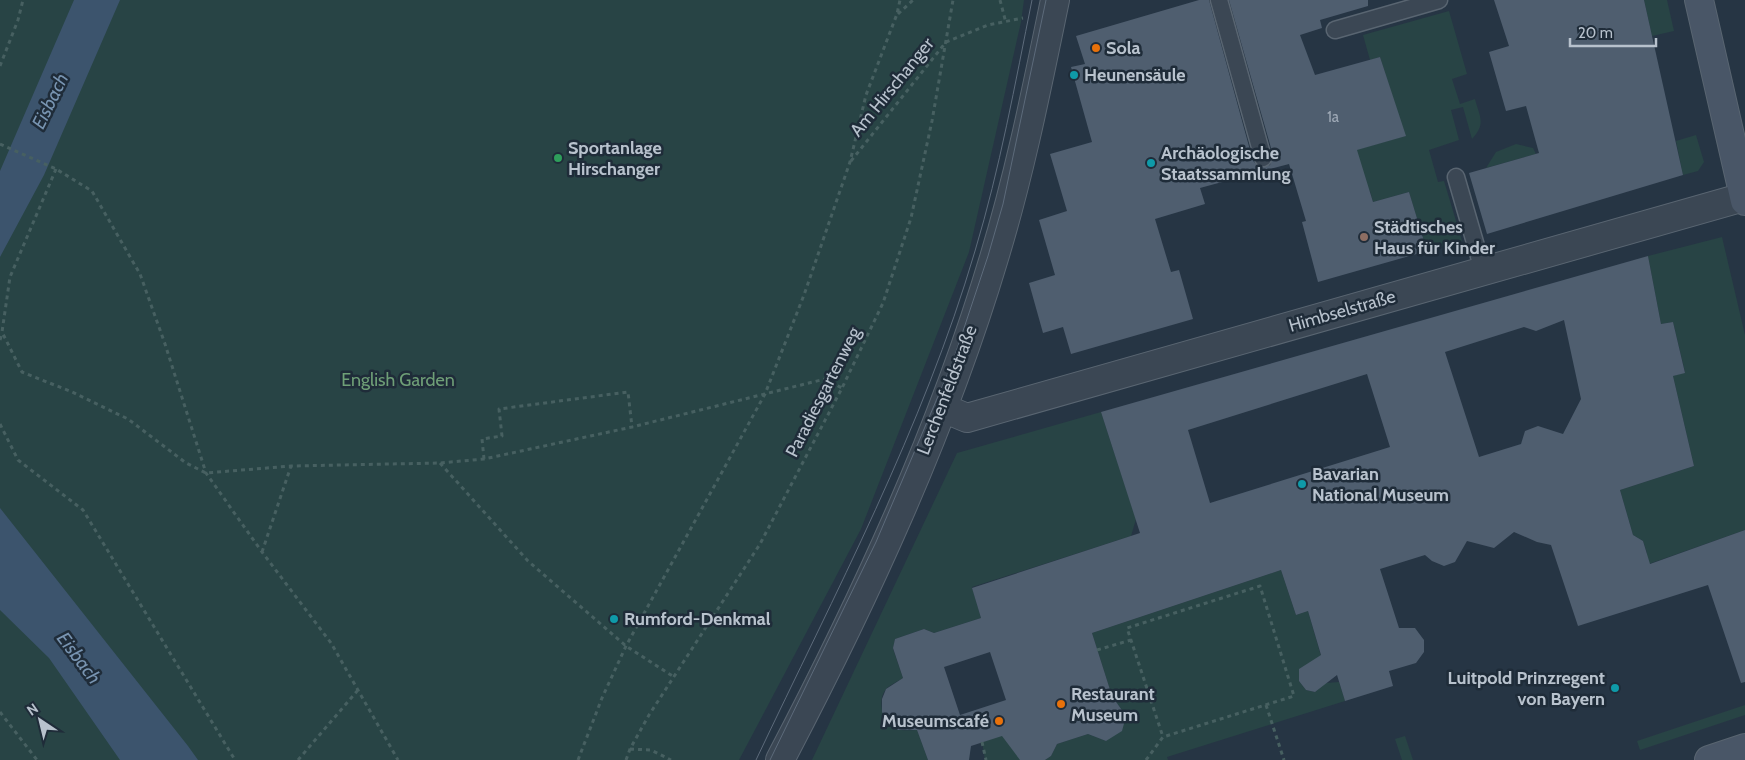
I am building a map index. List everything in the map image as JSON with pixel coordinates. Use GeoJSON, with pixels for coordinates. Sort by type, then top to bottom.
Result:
{"type":"FeatureCollection","features":[{"type":"Feature","properties":{"kind":"main road"},"geometry":{"type":"LineString","coordinates":[[1699,0],[1745,199]]}},
{"type":"Feature","properties":{"kind":"main road"},"geometry":{"type":"LineString","coordinates":[[1709,760],[1745,748]]}},
{"type":"Feature","properties":{"kind":"street","name":"Lerchenfeldstraße"},"geometry":{"type":"LineString","coordinates":[[780,760],[858,602],[942,408],[977,312],[1009,208],[1055,0]]}},
{"type":"Feature","properties":{"kind":"street","name":"Himbselstraße"},"geometry":{"type":"LineString","coordinates":[[942,408],[967,418],[1483,270],[1745,199]]}},
{"type":"Feature","properties":{"kind":"lane"},"geometry":{"type":"LineString","coordinates":[[1219,0],[1263,158]]}},
{"type":"Feature","properties":{"kind":"lane"},"geometry":{"type":"LineString","coordinates":[[1335,30],[1439,0]]}},
{"type":"Feature","properties":{"kind":"lane"},"geometry":{"type":"LineString","coordinates":[[1456,177],[1483,270]]}},
{"type":"Feature","properties":{"kind":"path"},"geometry":{"type":"LineString","coordinates":[[0,66],[18,20],[23,0]]}},
{"type":"Feature","properties":{"kind":"path"},"geometry":{"type":"LineString","coordinates":[[578,760],[602,698],[626,646],[765,394],[804,295],[850,162],[866,95],[897,14],[900,0]]}},
{"type":"Feature","properties":{"kind":"path"},"geometry":{"type":"LineString","coordinates":[[897,14],[913,0]]}},
{"type":"Feature","properties":{"kind":"path","name":"Paradiesgartenweg"},"geometry":{"type":"LineString","coordinates":[[626,760],[630,749],[674,677],[760,544],[842,388],[883,303],[911,218],[932,121],[953,0]]}},
{"type":"Feature","properties":{"kind":"path"},"geometry":{"type":"LineString","coordinates":[[1000,0],[1006,23]]}},
{"type":"Feature","properties":{"kind":"path","name":"Am Hirschanger"},"geometry":{"type":"LineString","coordinates":[[850,162],[946,42],[988,25],[1006,23],[1018,19]]}},
{"type":"Feature","properties":{"kind":"path"},"geometry":{"type":"LineString","coordinates":[[0,144],[56,169],[92,191],[140,274],[165,344],[206,473],[262,552],[331,643],[398,760]]}},
{"type":"Feature","properties":{"kind":"path"},"geometry":{"type":"LineString","coordinates":[[0,340],[10,278],[56,169]]}},
{"type":"Feature","properties":{"kind":"path"},"geometry":{"type":"LineString","coordinates":[[2,332],[22,372],[72,392],[128,419],[186,463],[206,473],[291,466],[440,463],[484,460],[632,427],[825,379],[842,388]]}},
{"type":"Feature","properties":{"kind":"path"},"geometry":{"type":"LineString","coordinates":[[484,460],[482,439],[502,436],[500,409],[628,392],[632,427]]}},
{"type":"Feature","properties":{"kind":"path"},"geometry":{"type":"LineString","coordinates":[[0,424],[18,460],[83,510],[235,760]]}},
{"type":"Feature","properties":{"kind":"path"},"geometry":{"type":"LineString","coordinates":[[440,463],[528,561],[626,646],[674,677]]}},
{"type":"Feature","properties":{"kind":"path"},"geometry":{"type":"LineString","coordinates":[[262,552],[291,466]]}},
{"type":"Feature","properties":{"kind":"path"},"geometry":{"type":"LineString","coordinates":[[1146,760],[1163,737],[1294,696],[1260,586],[1127,628],[1163,737]]}},
{"type":"Feature","properties":{"kind":"path"},"geometry":{"type":"LineString","coordinates":[[1097,650],[1131,640]]}},
{"type":"Feature","properties":{"kind":"path"},"geometry":{"type":"LineString","coordinates":[[298,760],[358,690]]}},
{"type":"Feature","properties":{"kind":"path"},"geometry":{"type":"LineString","coordinates":[[1266,705],[1284,760]]}},
{"type":"Feature","properties":{"kind":"path"},"geometry":{"type":"LineString","coordinates":[[0,712],[37,760]]}},
{"type":"Feature","properties":{"kind":"path"},"geometry":{"type":"LineString","coordinates":[[982,742],[986,760]]}},
{"type":"Feature","properties":{"kind":"path"},"geometry":{"type":"LineString","coordinates":[[630,749],[651,750],[671,760]]}},
{"type":"Feature","properties":{"kind":"green space","name":"English Garden"},"geometry":{"type":"Polygon","coordinates":[[[0,0],[1024,0],[1021,22],[969,252],[861,529],[739,760],[0,760],[0,0]]]}},
{"type":"Feature","properties":{"kind":"green space"},"geometry":{"type":"Polygon","coordinates":[[[1644,0],[1667,0],[1674,31],[1652,36],[1644,0]]]}},
{"type":"Feature","properties":{"kind":"green space"},"geometry":{"type":"Polygon","coordinates":[[[1449,11],[1467,74],[1452,79],[1460,104],[1475,99],[1481,120],[1479,129],[1472,139],[1463,107],[1451,110],[1459,140],[1429,150],[1438,182],[1444,181],[1462,241],[1427,251],[1409,192],[1373,202],[1370,191],[1309,163],[1405,136],[1380,57],[1370,60],[1363,35],[1449,11]]]}},
{"type":"Feature","properties":{"kind":"green space"},"geometry":{"type":"Polygon","coordinates":[[[1696,135],[1704,162],[1698,171],[1683,175],[1676,141],[1696,135]]]}},
{"type":"Feature","properties":{"kind":"green space"},"geometry":{"type":"Polygon","coordinates":[[[1516,144],[1533,148],[1536,154],[1486,168],[1496,152],[1516,144]]]}},
{"type":"Feature","properties":{"kind":"green space"},"geometry":{"type":"Polygon","coordinates":[[[1722,237],[1745,335],[1745,530],[1643,566],[1647,553],[1643,541],[1633,535],[1620,490],[1694,466],[1673,376],[1685,372],[1673,322],[1661,324],[1648,256],[1722,237]]]}},
{"type":"Feature","properties":{"kind":"green space"},"geometry":{"type":"Polygon","coordinates":[[[1101,412],[1136,519],[1131,536],[972,587],[981,618],[934,633],[924,629],[895,639],[893,649],[903,678],[886,689],[883,694],[882,712],[888,722],[897,729],[917,730],[928,760],[812,760],[957,453],[1101,412]]]}},
{"type":"Feature","properties":{"kind":"green space"},"geometry":{"type":"Polygon","coordinates":[[[1281,570],[1296,615],[1308,611],[1323,663],[1300,669],[1299,681],[1306,690],[1315,692],[1326,683],[1339,682],[1345,701],[1167,757],[1168,760],[1045,760],[1051,756],[1057,744],[1088,734],[1106,741],[1126,716],[1112,696],[1092,633],[1281,570]]]}},
{"type":"Feature","properties":{"kind":"green space"},"geometry":{"type":"Polygon","coordinates":[[[1745,705],[1745,715],[1640,750],[1637,741],[1745,705]]]}},
{"type":"Feature","properties":{"kind":"green space"},"geometry":{"type":"Polygon","coordinates":[[[1013,732],[1022,760],[985,760],[982,742],[1013,732]]]}},
{"type":"Feature","properties":{"kind":"green space"},"geometry":{"type":"Polygon","coordinates":[[[1405,736],[1413,760],[1402,760],[1395,739],[1405,736]]]}},
{"type":"Feature","properties":{"kind":"water","name":"Eisbach"},"geometry":{"type":"Polygon","coordinates":[[[74,0],[120,0],[44,175],[0,257],[0,171],[74,0]]]}},
{"type":"Feature","properties":{"kind":"water","name":"Eisbach"},"geometry":{"type":"Polygon","coordinates":[[[0,508],[198,760],[120,760],[49,658],[0,610],[0,508]]]}},
{"type":"Feature","properties":{"kind":"building"},"geometry":{"type":"Polygon","coordinates":[[[1199,0],[1209,0],[1253,161],[1261,168],[1270,165],[1273,155],[1229,0],[1368,0],[1368,6],[1320,20],[1322,28],[1300,35],[1315,75],[1380,57],[1406,136],[1357,150],[1373,202],[1409,192],[1427,251],[1318,282],[1302,222],[1306,221],[1289,164],[1200,188],[1205,204],[1155,219],[1171,272],[1179,270],[1193,319],[1071,354],[1063,327],[1043,333],[1029,283],[1055,275],[1039,220],[1067,211],[1050,154],[1092,142],[1071,67],[1085,64],[1076,36],[1199,0]]]}},
{"type":"Feature","properties":{"kind":"building"},"geometry":{"type":"Polygon","coordinates":[[[1494,0],[1644,0],[1683,175],[1487,234],[1469,173],[1539,153],[1526,106],[1506,111],[1489,52],[1509,46],[1494,0]]]}},
{"type":"Feature","properties":{"kind":"building"},"geometry":{"type":"Polygon","coordinates":[[[1648,256],[1661,324],[1673,322],[1685,373],[1673,376],[1694,466],[1620,490],[1633,535],[1643,541],[1650,564],[1745,530],[1745,682],[1741,683],[1708,585],[1578,626],[1551,545],[1537,542],[1514,532],[1494,548],[1467,541],[1455,562],[1444,566],[1432,561],[1425,555],[1380,569],[1399,628],[1415,628],[1424,640],[1424,652],[1416,663],[1389,671],[1393,686],[1345,701],[1337,675],[1315,692],[1306,690],[1299,681],[1299,669],[1321,655],[1308,611],[1296,615],[1281,570],[1092,633],[1112,696],[1126,716],[1122,731],[1106,741],[1088,734],[1057,744],[1051,756],[1045,760],[1020,760],[1002,736],[971,746],[969,760],[928,760],[917,730],[898,730],[888,722],[882,712],[882,699],[886,689],[903,678],[893,648],[895,639],[924,629],[934,633],[981,618],[972,588],[1140,533],[1101,412],[1648,256]],[[1564,320],[1536,331],[1524,327],[1445,352],[1479,457],[1521,444],[1525,431],[1538,426],[1563,434],[1581,399],[1564,320]],[[1367,374],[1188,430],[1210,503],[1390,447],[1367,374]],[[990,652],[944,667],[960,715],[1006,700],[990,652]]]}},
{"type":"Feature","properties":{"kind":"tram line"},"geometry":{"type":"LineString","coordinates":[[756,760],[876,509],[904,446],[954,317],[992,189],[1032,0]]}},
{"type":"Feature","properties":{"kind":"tram line"},"geometry":{"type":"LineString","coordinates":[[770,760],[876,542],[953,361],[1003,204],[1046,0]]}},
{"type":"Feature","properties":{"kind":"place","name":"Sola"},"geometry":{"type":"Point","coordinates":[1096,48]}},
{"type":"Feature","properties":{"kind":"place","name":"Heunensäule"},"geometry":{"type":"Point","coordinates":[1074,75]}},
{"type":"Feature","properties":{"kind":"place","name":"Sportanlage Hirschanger"},"geometry":{"type":"Point","coordinates":[558,158]}},
{"type":"Feature","properties":{"kind":"place","name":"Archäologische Staatssammlung"},"geometry":{"type":"Point","coordinates":[1151,163]}},
{"type":"Feature","properties":{"kind":"place","name":"Städtisches Haus für Kinder"},"geometry":{"type":"Point","coordinates":[1364,237]}},
{"type":"Feature","properties":{"kind":"place","name":"Bavarian National Museum"},"geometry":{"type":"Point","coordinates":[1302,484]}},
{"type":"Feature","properties":{"kind":"place","name":"Rumford-Denkmal"},"geometry":{"type":"Point","coordinates":[614,619]}},
{"type":"Feature","properties":{"kind":"place","name":"Luitpold Prinzregent von Bayern"},"geometry":{"type":"Point","coordinates":[1615,688]}},
{"type":"Feature","properties":{"kind":"place","name":"Restaurant Museum"},"geometry":{"type":"Point","coordinates":[1061,704]}},
{"type":"Feature","properties":{"kind":"place","name":"Museumscafé"},"geometry":{"type":"Point","coordinates":[999,721]}}]}
